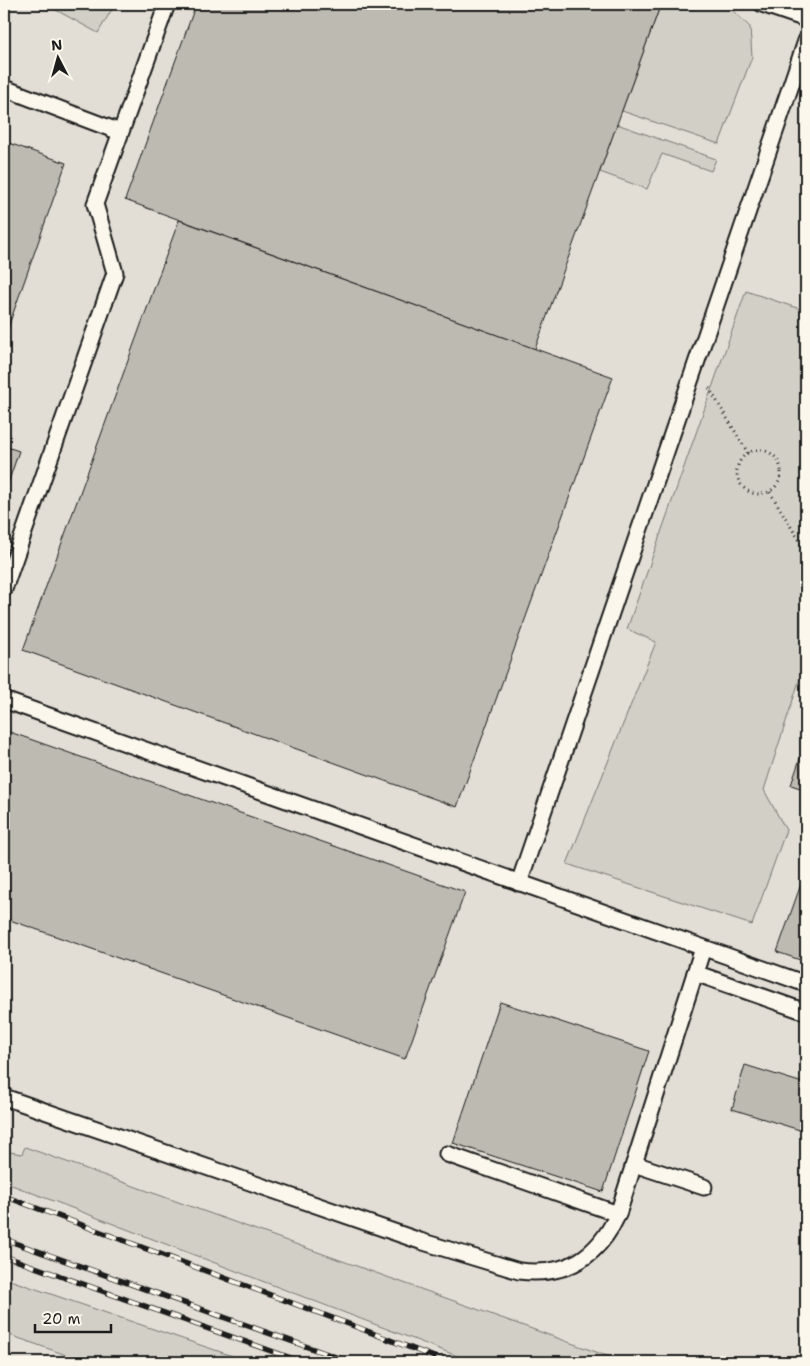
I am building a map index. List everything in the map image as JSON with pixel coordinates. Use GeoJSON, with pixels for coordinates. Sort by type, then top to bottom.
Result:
{"type":"FeatureCollection","features":[{"type":"Feature","properties":{"kind":"lane"},"geometry":{"type":"LineString","coordinates":[[4,590],[115,273],[95,204],[166,4]]}},
{"type":"Feature","properties":{"kind":"lane"},"geometry":{"type":"LineString","coordinates":[[762,4],[806,19]]}},
{"type":"Feature","properties":{"kind":"lane"},"geometry":{"type":"LineString","coordinates":[[519,883],[806,42]]}},
{"type":"Feature","properties":{"kind":"lane"},"geometry":{"type":"LineString","coordinates":[[4,88],[120,132]]}},
{"type":"Feature","properties":{"kind":"lane"},"geometry":{"type":"LineString","coordinates":[[4,700],[806,984]]}},
{"type":"Feature","properties":{"kind":"lane"},"geometry":{"type":"LineString","coordinates":[[4,1097],[420,1241],[520,1271],[550,1272],[579,1262],[592,1253],[611,1228],[618,1214],[704,948]]}},
{"type":"Feature","properties":{"kind":"lane"},"geometry":{"type":"LineString","coordinates":[[695,973],[806,1012]]}},
{"type":"Feature","properties":{"kind":"lane"},"geometry":{"type":"LineString","coordinates":[[447,1154],[618,1214]]}},
{"type":"Feature","properties":{"kind":"lane"},"geometry":{"type":"LineString","coordinates":[[634,1164],[704,1187]]}},
{"type":"Feature","properties":{"kind":"path"},"geometry":{"type":"LineString","coordinates":[[695,366],[748,454]]}},
{"type":"Feature","properties":{"kind":"path"},"geometry":{"type":"LineString","coordinates":[[762,450],[779,461],[781,468],[780,482],[770,492],[755,494],[748,491],[738,480],[738,465],[748,454],[754,451],[762,450]]}},
{"type":"Feature","properties":{"kind":"path"},"geometry":{"type":"LineString","coordinates":[[770,492],[806,552]]}},
{"type":"Feature","properties":{"kind":"shaded area"},"geometry":{"type":"Polygon","coordinates":[[[4,4],[806,4],[806,1362],[624,1362],[25,1147],[22,1154],[4,1151],[4,4]]]}},
{"type":"Feature","properties":{"kind":"shaded area"},"geometry":{"type":"Polygon","coordinates":[[[45,4],[115,4],[98,33],[45,4]]]}},
{"type":"Feature","properties":{"kind":"shaded area"},"geometry":{"type":"Polygon","coordinates":[[[661,4],[726,4],[750,27],[752,57],[719,144],[622,111],[661,4]]]}},
{"type":"Feature","properties":{"kind":"shaded area"},"geometry":{"type":"Polygon","coordinates":[[[617,124],[716,159],[711,171],[662,154],[647,189],[600,172],[617,124]]]}},
{"type":"Feature","properties":{"kind":"shaded area"},"geometry":{"type":"Polygon","coordinates":[[[746,291],[806,311],[806,674],[800,678],[764,790],[786,830],[752,925],[567,864],[656,642],[627,629],[746,291]]]}},
{"type":"Feature","properties":{"kind":"shaded area"},"geometry":{"type":"Polygon","coordinates":[[[25,1147],[624,1362],[473,1362],[4,1182],[4,1151],[22,1154],[25,1147]]]}},
{"type":"Feature","properties":{"kind":"shaded area"},"geometry":{"type":"Polygon","coordinates":[[[4,1182],[473,1362],[250,1362],[4,1278],[4,1182]]]}},
{"type":"Feature","properties":{"kind":"shaded area"},"geometry":{"type":"Polygon","coordinates":[[[4,1278],[250,1362],[86,1362],[4,1333],[4,1278]]]}},
{"type":"Feature","properties":{"kind":"shaded area"},"geometry":{"type":"Polygon","coordinates":[[[4,1333],[86,1362],[4,1362],[4,1333]]]}},
{"type":"Feature","properties":{"kind":"building"},"geometry":{"type":"Polygon","coordinates":[[[196,4],[644,4],[659,9],[535,349],[125,200],[196,4]]]}},
{"type":"Feature","properties":{"kind":"building"},"geometry":{"type":"Polygon","coordinates":[[[6,142],[66,163],[4,339],[4,147],[6,142]]]}},
{"type":"Feature","properties":{"kind":"building"},"geometry":{"type":"Polygon","coordinates":[[[179,220],[613,377],[457,807],[23,650],[179,220]]]}},
{"type":"Feature","properties":{"kind":"building"},"geometry":{"type":"Polygon","coordinates":[[[4,446],[19,451],[4,495],[4,446]]]}},
{"type":"Feature","properties":{"kind":"building"},"geometry":{"type":"Polygon","coordinates":[[[4,730],[465,892],[405,1059],[4,918],[4,730]]]}},
{"type":"Feature","properties":{"kind":"building"},"geometry":{"type":"Polygon","coordinates":[[[806,741],[806,790],[791,785],[806,741]]]}},
{"type":"Feature","properties":{"kind":"building"},"geometry":{"type":"Polygon","coordinates":[[[806,870],[806,962],[777,952],[806,870]]]}},
{"type":"Feature","properties":{"kind":"building"},"geometry":{"type":"Polygon","coordinates":[[[500,1002],[649,1051],[603,1192],[453,1143],[500,1002]]]}},
{"type":"Feature","properties":{"kind":"building"},"geometry":{"type":"Polygon","coordinates":[[[745,1065],[806,1084],[806,1132],[732,1109],[745,1065]]]}},
{"type":"Feature","properties":{"kind":"railway"},"geometry":{"type":"LineString","coordinates":[[4,1196],[447,1362]]}},
{"type":"Feature","properties":{"kind":"railway"},"geometry":{"type":"LineString","coordinates":[[4,1239],[350,1362]]}},
{"type":"Feature","properties":{"kind":"railway"},"geometry":{"type":"LineString","coordinates":[[4,1256],[302,1362]]}}]}
